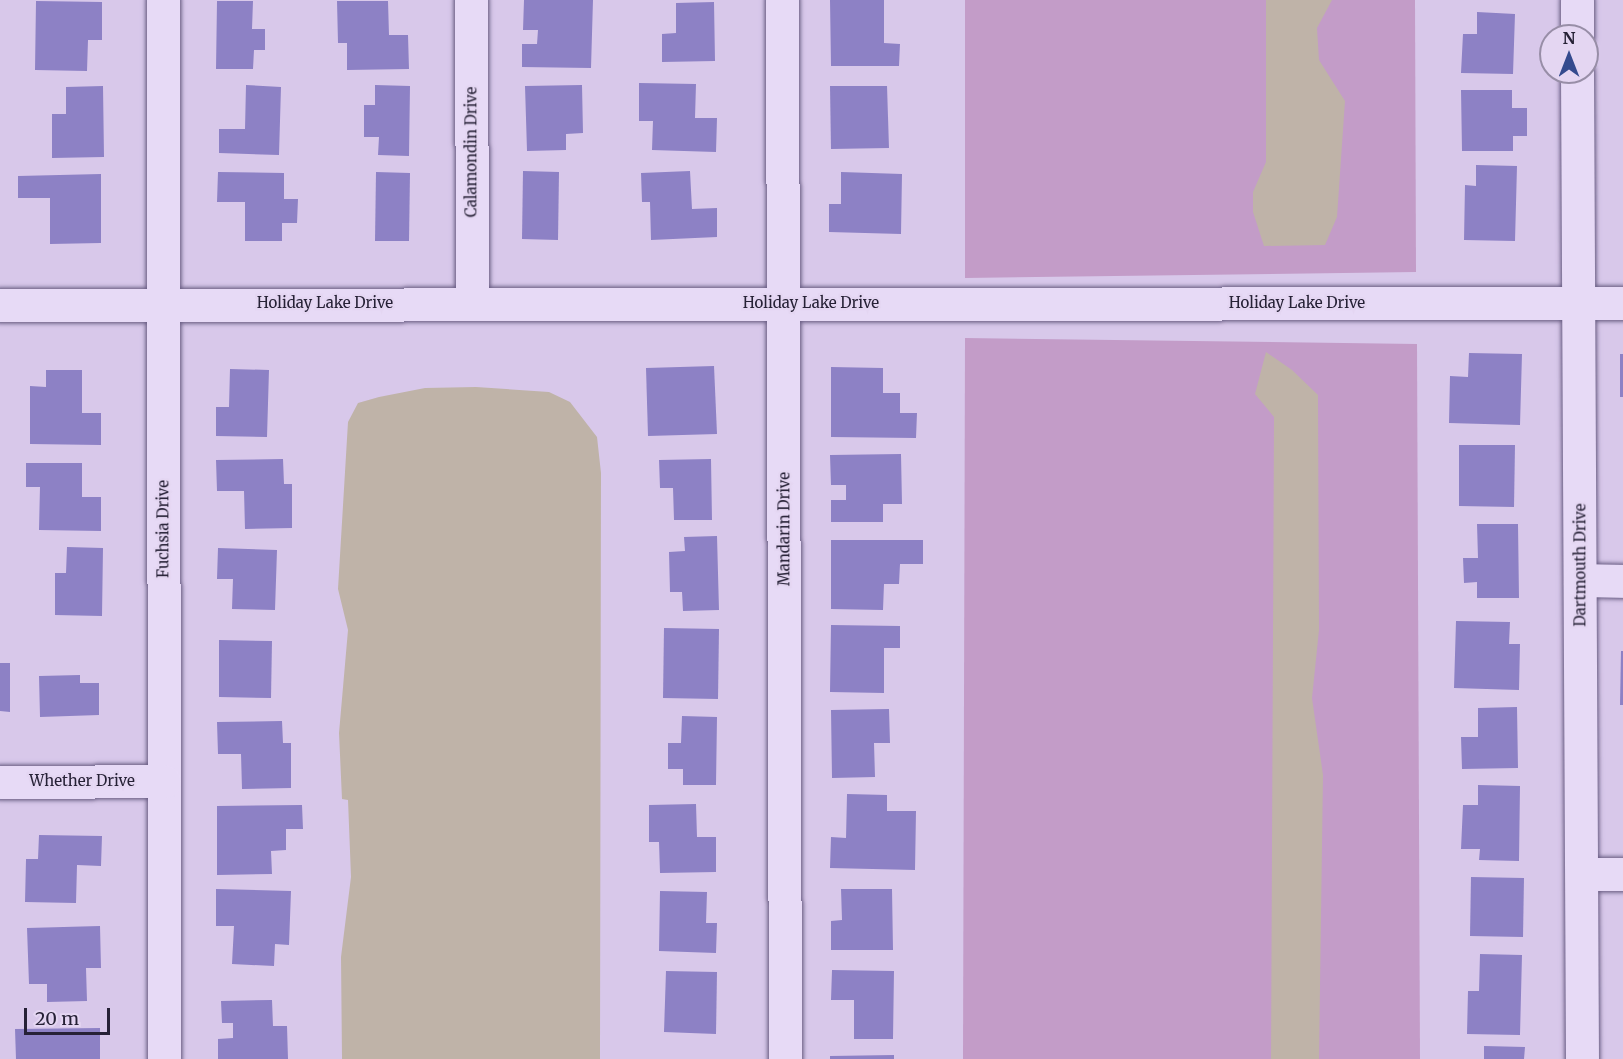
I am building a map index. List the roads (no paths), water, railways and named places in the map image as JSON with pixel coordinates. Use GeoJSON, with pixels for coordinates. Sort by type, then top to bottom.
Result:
{"type":"FeatureCollection","features":[{"type":"Feature","properties":{"kind":"street","name":"Fuchsia Drive"},"geometry":{"type":"LineString","coordinates":[[163,0],[164,1059]]}},
{"type":"Feature","properties":{"kind":"street","name":"Calamondin Drive"},"geometry":{"type":"LineString","coordinates":[[471,0],[472,304]]}},
{"type":"Feature","properties":{"kind":"street","name":"Mandarin Drive"},"geometry":{"type":"LineString","coordinates":[[782,0],[785,1059]]}},
{"type":"Feature","properties":{"kind":"street"},"geometry":{"type":"LineString","coordinates":[[1577,0],[1577,24]]}},
{"type":"Feature","properties":{"kind":"street","name":"Dartmouth Drive"},"geometry":{"type":"LineString","coordinates":[[1578,84],[1582,1059]]}},
{"type":"Feature","properties":{"kind":"street","name":"Holiday Lake Drive"},"geometry":{"type":"LineString","coordinates":[[0,305],[162,303],[1623,303]]}},
{"type":"Feature","properties":{"kind":"street"},"geometry":{"type":"LineString","coordinates":[[1580,580],[1623,580]]}},
{"type":"Feature","properties":{"kind":"street","name":"Whether Drive"},"geometry":{"type":"LineString","coordinates":[[0,782],[164,781]]}},
{"type":"Feature","properties":{"kind":"street"},"geometry":{"type":"LineString","coordinates":[[1582,874],[1623,874]]}}]}
